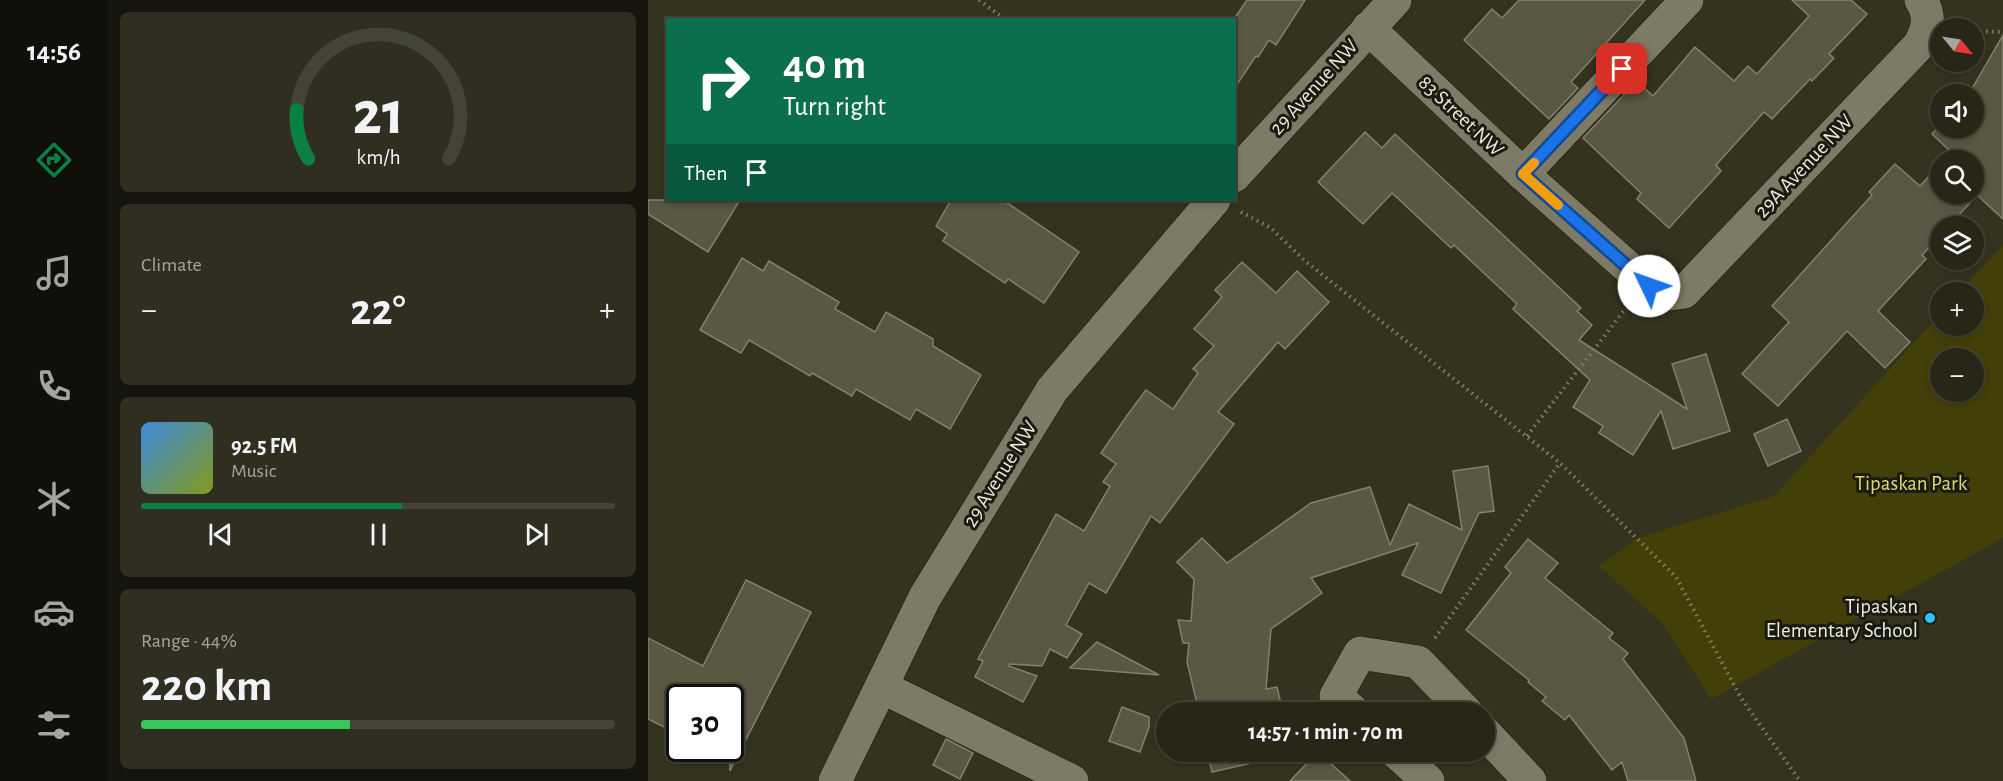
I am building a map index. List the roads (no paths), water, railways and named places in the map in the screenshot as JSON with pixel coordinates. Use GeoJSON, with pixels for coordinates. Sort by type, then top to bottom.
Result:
{"type":"FeatureCollection","features":[{"type":"Feature","properties":{"kind":"street","name":"29 Avenue NW"},"geometry":{"type":"LineString","coordinates":[[1236,174],[1395,0]]}},
{"type":"Feature","properties":{"kind":"street"},"geometry":{"type":"LineString","coordinates":[[1523,174],[1687,0]]}},
{"type":"Feature","properties":{"kind":"street","name":"29A Avenue NW"},"geometry":{"type":"LineString","coordinates":[[1667,294],[1684,292],[1920,44],[1925,11]]}},
{"type":"Feature","properties":{"kind":"street","name":"83 Street NW"},"geometry":{"type":"LineString","coordinates":[[1368,28],[1523,174],[1649,286],[1667,294]]}},
{"type":"Feature","properties":{"kind":"street","name":"29 Avenue NW"},"geometry":{"type":"LineString","coordinates":[[835,781],[925,597],[1052,390],[1213,201]]}},
{"type":"Feature","properties":{"kind":"street"},"geometry":{"type":"LineString","coordinates":[[1343,702],[1336,696],[1360,653],[1418,662],[1456,702]]}},
{"type":"Feature","properties":{"kind":"street"},"geometry":{"type":"LineString","coordinates":[[882,687],[1072,781]]}},
{"type":"Feature","properties":{"kind":"street"},"geometry":{"type":"LineString","coordinates":[[1495,744],[1530,781]]}},
{"type":"Feature","properties":{"kind":"street"},"geometry":{"type":"LineString","coordinates":[[1407,762],[1428,781]]}},
{"type":"Feature","properties":{"kind":"place","name":"Tipaskan Elementary School"},"geometry":{"type":"Point","coordinates":[1930,618]}},
{"type":"Feature","properties":{"kind":"park label","name":"Tipaskan Park"},"geometry":{"type":"Point","coordinates":[1911,483]}}]}
